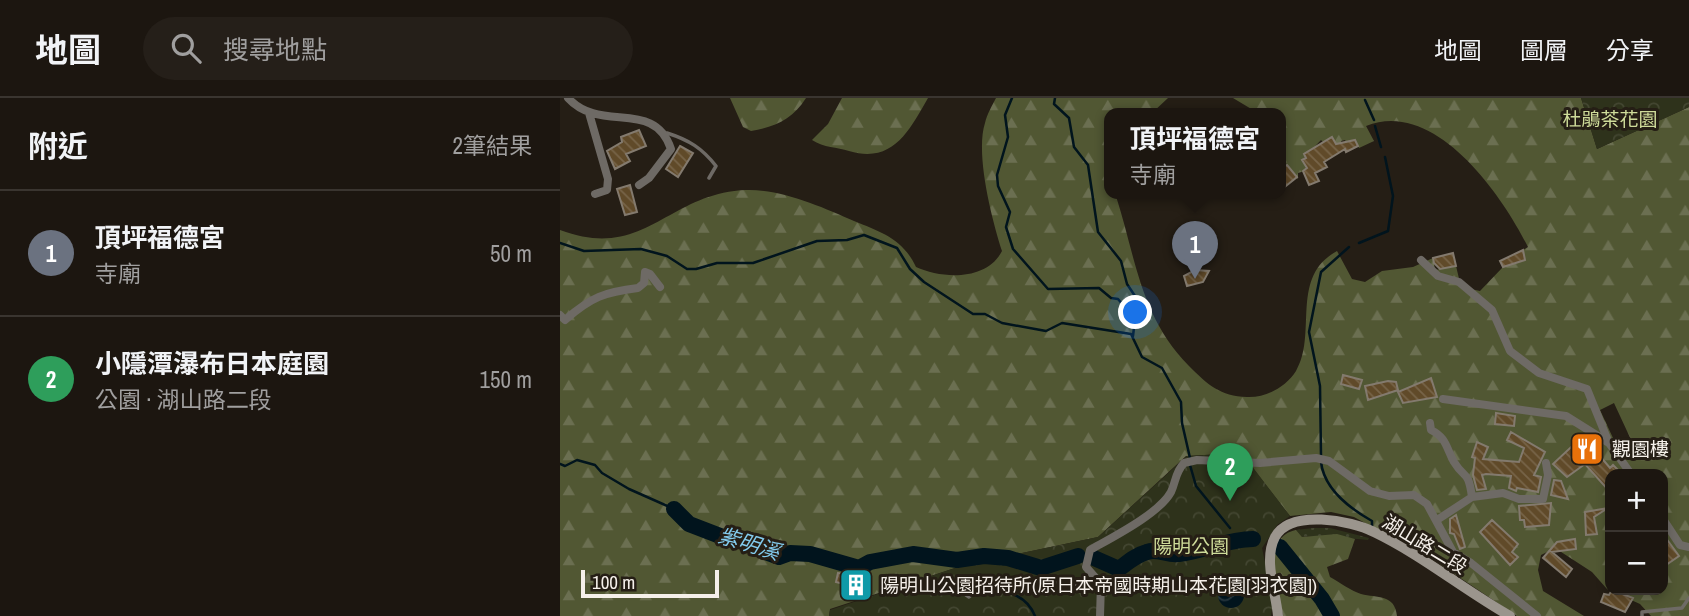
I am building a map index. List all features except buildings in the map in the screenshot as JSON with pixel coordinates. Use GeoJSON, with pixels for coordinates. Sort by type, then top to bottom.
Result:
{"type":"FeatureCollection","features":[{"type":"Feature","properties":{"kind":"street"},"geometry":{"type":"LineString","coordinates":[[568,98],[589,113],[642,116],[661,126],[667,133],[671,149],[649,178],[639,185]]}},
{"type":"Feature","properties":{"kind":"street"},"geometry":{"type":"LineString","coordinates":[[589,113],[608,180],[607,190],[595,194]]}},
{"type":"Feature","properties":{"kind":"street"},"geometry":{"type":"LineString","coordinates":[[1421,260],[1438,276],[1460,282],[1492,310],[1510,351],[1539,373],[1587,389],[1609,443],[1627,469]]}},
{"type":"Feature","properties":{"kind":"street"},"geometry":{"type":"LineString","coordinates":[[560,315],[565,320],[585,303],[601,295],[621,288],[638,288],[644,283],[645,272],[650,274],[660,287]]}},
{"type":"Feature","properties":{"kind":"street"},"geometry":{"type":"LineString","coordinates":[[1443,399],[1566,416],[1609,443]]}},
{"type":"Feature","properties":{"kind":"street"},"geometry":{"type":"LineString","coordinates":[[1430,423],[1431,430],[1442,435],[1453,460],[1469,476],[1472,497]]}},
{"type":"Feature","properties":{"kind":"street"},"geometry":{"type":"LineString","coordinates":[[1100,616],[1098,577],[1086,567],[1090,550],[1127,530],[1170,493],[1174,478],[1184,463],[1197,460],[1260,463],[1316,458],[1329,461],[1370,491],[1389,496],[1414,495],[1427,504],[1453,552],[1471,563],[1536,616]]}},
{"type":"Feature","properties":{"kind":"street"},"geometry":{"type":"LineString","coordinates":[[1437,520],[1472,497],[1503,493],[1519,499],[1543,499],[1548,475],[1546,463]]}},
{"type":"Feature","properties":{"kind":"street","name":"湖山路二段"},"geometry":{"type":"LineString","coordinates":[[1278,616],[1270,562],[1275,537],[1285,526],[1314,520],[1345,522],[1374,531],[1510,616]]}},
{"type":"Feature","properties":{"kind":"street"},"geometry":{"type":"LineString","coordinates":[[1668,527],[1680,545],[1689,547]]}},
{"type":"Feature","properties":{"kind":"lane"},"geometry":{"type":"LineString","coordinates":[[667,133],[691,141],[707,155],[716,166],[709,178]]}},
{"type":"Feature","properties":{"kind":"lane"},"geometry":{"type":"LineString","coordinates":[[985,583],[969,597],[959,590],[960,580],[969,579],[985,583],[1067,582],[1100,591]]}},
{"type":"Feature","properties":{"kind":"lane"},"geometry":{"type":"LineString","coordinates":[[1642,616],[1642,612],[1682,608],[1689,598]]}},
{"type":"Feature","properties":{"kind":"green space"},"geometry":{"type":"Polygon","coordinates":[[[730,98],[806,98],[783,121],[751,131],[743,127],[730,98]]]}},
{"type":"Feature","properties":{"kind":"green space"},"geometry":{"type":"Polygon","coordinates":[[[842,98],[928,98],[898,142],[877,153],[864,154],[826,146],[812,140],[828,124],[842,98]]]}},
{"type":"Feature","properties":{"kind":"green space"},"geometry":{"type":"Polygon","coordinates":[[[996,98],[1168,98],[1157,108],[1104,108],[1104,199],[1117,199],[1149,306],[1172,347],[1196,373],[1215,388],[1247,397],[1261,396],[1275,390],[1287,382],[1296,371],[1305,340],[1309,291],[1313,276],[1322,262],[1337,251],[1352,279],[1365,282],[1382,271],[1413,267],[1433,258],[1435,270],[1456,266],[1461,287],[1480,291],[1503,267],[1525,260],[1523,250],[1528,247],[1502,203],[1464,157],[1441,139],[1417,126],[1392,121],[1366,126],[1374,141],[1359,148],[1355,140],[1347,144],[1345,140],[1341,141],[1344,148],[1341,151],[1332,137],[1323,142],[1321,140],[1302,160],[1308,170],[1298,173],[1298,179],[1286,166],[1286,108],[1250,108],[1233,98],[1581,98],[1597,149],[1689,107],[1689,616],[1651,616],[1640,604],[1620,595],[1668,595],[1668,469],[1605,469],[1605,587],[1592,572],[1555,548],[1541,555],[1538,570],[1543,591],[1584,616],[1517,616],[1435,561],[1354,517],[1331,512],[1290,516],[1241,453],[1186,456],[1098,537],[964,565],[830,609],[829,616],[560,616],[560,230],[589,238],[614,238],[635,232],[696,202],[719,194],[760,190],[802,200],[882,233],[905,250],[916,267],[938,274],[963,275],[975,272],[995,261],[1002,251],[983,169],[982,136],[996,98]],[[1614,403],[1600,410],[1619,451],[1633,444],[1614,403]]]}},
{"type":"Feature","properties":{"kind":"green space","name":"杜鵑茶花園"},"geometry":{"type":"Polygon","coordinates":[[[1581,98],[1689,98],[1689,107],[1597,149],[1581,98]]]}},
{"type":"Feature","properties":{"kind":"green space","name":"陽明公園"},"geometry":{"type":"Polygon","coordinates":[[[1242,453],[1290,516],[1277,525],[1262,548],[1273,602],[1271,616],[829,616],[830,610],[964,565],[1098,537],[1187,456],[1242,453]]]}},
{"type":"Feature","properties":{"kind":"green space"},"geometry":{"type":"Polygon","coordinates":[[[1330,528],[1369,538],[1302,537],[1296,530],[1330,528]]]}},
{"type":"Feature","properties":{"kind":"green space"},"geometry":{"type":"Polygon","coordinates":[[[1296,530],[1302,537],[1337,534],[1355,539],[1348,559],[1327,567],[1330,577],[1357,593],[1389,600],[1396,609],[1397,616],[1283,616],[1274,566],[1275,554],[1278,543],[1285,535],[1296,530]]]}},
{"type":"Feature","properties":{"kind":"water"},"geometry":{"type":"Polygon","coordinates":[[[1231,582],[1240,586],[1244,595],[1240,604],[1231,608],[1222,604],[1218,595],[1222,586],[1231,582]]]}},
{"type":"Feature","properties":{"kind":"waterway"},"geometry":{"type":"LineString","coordinates":[[1012,98],[1005,115],[1008,137],[997,175],[998,186],[1010,212],[1006,227],[1013,249],[1048,289],[1099,288],[1111,298],[1118,299],[1135,319]]}},
{"type":"Feature","properties":{"kind":"waterway"},"geometry":{"type":"LineString","coordinates":[[1055,98],[1054,104],[1069,118],[1074,147],[1088,165],[1098,232],[1121,261],[1127,284],[1139,302],[1140,310],[1135,319],[1133,336]]}},
{"type":"Feature","properties":{"kind":"waterway"},"geometry":{"type":"LineString","coordinates":[[1365,100],[1374,120]]}},
{"type":"Feature","properties":{"kind":"waterway"},"geometry":{"type":"LineString","coordinates":[[1375,126],[1381,147]]}},
{"type":"Feature","properties":{"kind":"waterway"},"geometry":{"type":"LineString","coordinates":[[1359,243],[1388,231],[1393,196],[1385,157]]}},
{"type":"Feature","properties":{"kind":"waterway"},"geometry":{"type":"LineString","coordinates":[[560,243],[584,251],[641,249],[667,256],[687,269],[696,269],[717,263],[753,263],[817,241],[847,240],[864,235],[897,248],[910,269],[924,282],[973,314],[985,314],[1002,323],[1046,331],[1062,323],[1131,334],[1142,357],[1162,368],[1181,402],[1182,423],[1190,458]]}},
{"type":"Feature","properties":{"kind":"waterway"},"geometry":{"type":"LineString","coordinates":[[1321,456],[1320,386],[1309,332],[1321,272],[1349,247]]}},
{"type":"Feature","properties":{"kind":"waterway","name":"紫明溪"},"geometry":{"type":"LineString","coordinates":[[560,464],[565,466],[577,460],[595,465],[602,473],[629,489],[674,509]]}},
{"type":"Feature","properties":{"kind":"waterway"},"geometry":{"type":"LineString","coordinates":[[1321,462],[1332,489],[1347,504],[1372,521],[1372,526]]}},
{"type":"Feature","properties":{"kind":"waterway"},"geometry":{"type":"LineString","coordinates":[[1190,465],[1196,486],[1230,528]]}},
{"type":"Feature","properties":{"kind":"waterway","name":"紫明溪"},"geometry":{"type":"LineString","coordinates":[[674,509],[689,524],[728,539],[747,539],[763,551],[779,557],[790,553],[810,554],[859,568],[870,562],[913,554],[957,560],[984,556],[1008,558],[1041,568],[1078,556]]}},
{"type":"Feature","properties":{"kind":"waterway","name":"紫明溪"},"geometry":{"type":"LineString","coordinates":[[1094,558],[1119,569],[1143,553],[1151,551],[1179,554],[1253,539]]}},
{"type":"Feature","properties":{"kind":"waterway","name":"紫明溪"},"geometry":{"type":"LineString","coordinates":[[1280,547],[1322,599],[1332,616]]}},
{"type":"Feature","properties":{"kind":"waterway"},"geometry":{"type":"LineString","coordinates":[[1002,591],[1022,599],[1030,606],[1035,616]]}},
{"type":"Feature","properties":{"kind":"place","name":"頂坪福德宮"},"geometry":{"type":"Point","coordinates":[1195,279]}},
{"type":"Feature","properties":{"kind":"place","name":"觀園樓"},"geometry":{"type":"Point","coordinates":[1587,449]}},
{"type":"Feature","properties":{"kind":"place","name":"小隱潭瀑布日本庭園"},"geometry":{"type":"Point","coordinates":[1230,501]}},
{"type":"Feature","properties":{"kind":"place","name":"陽明山公園招待所(原日本帝國時期山本花園[羽衣園])"},"geometry":{"type":"Point","coordinates":[856,585]}}]}
